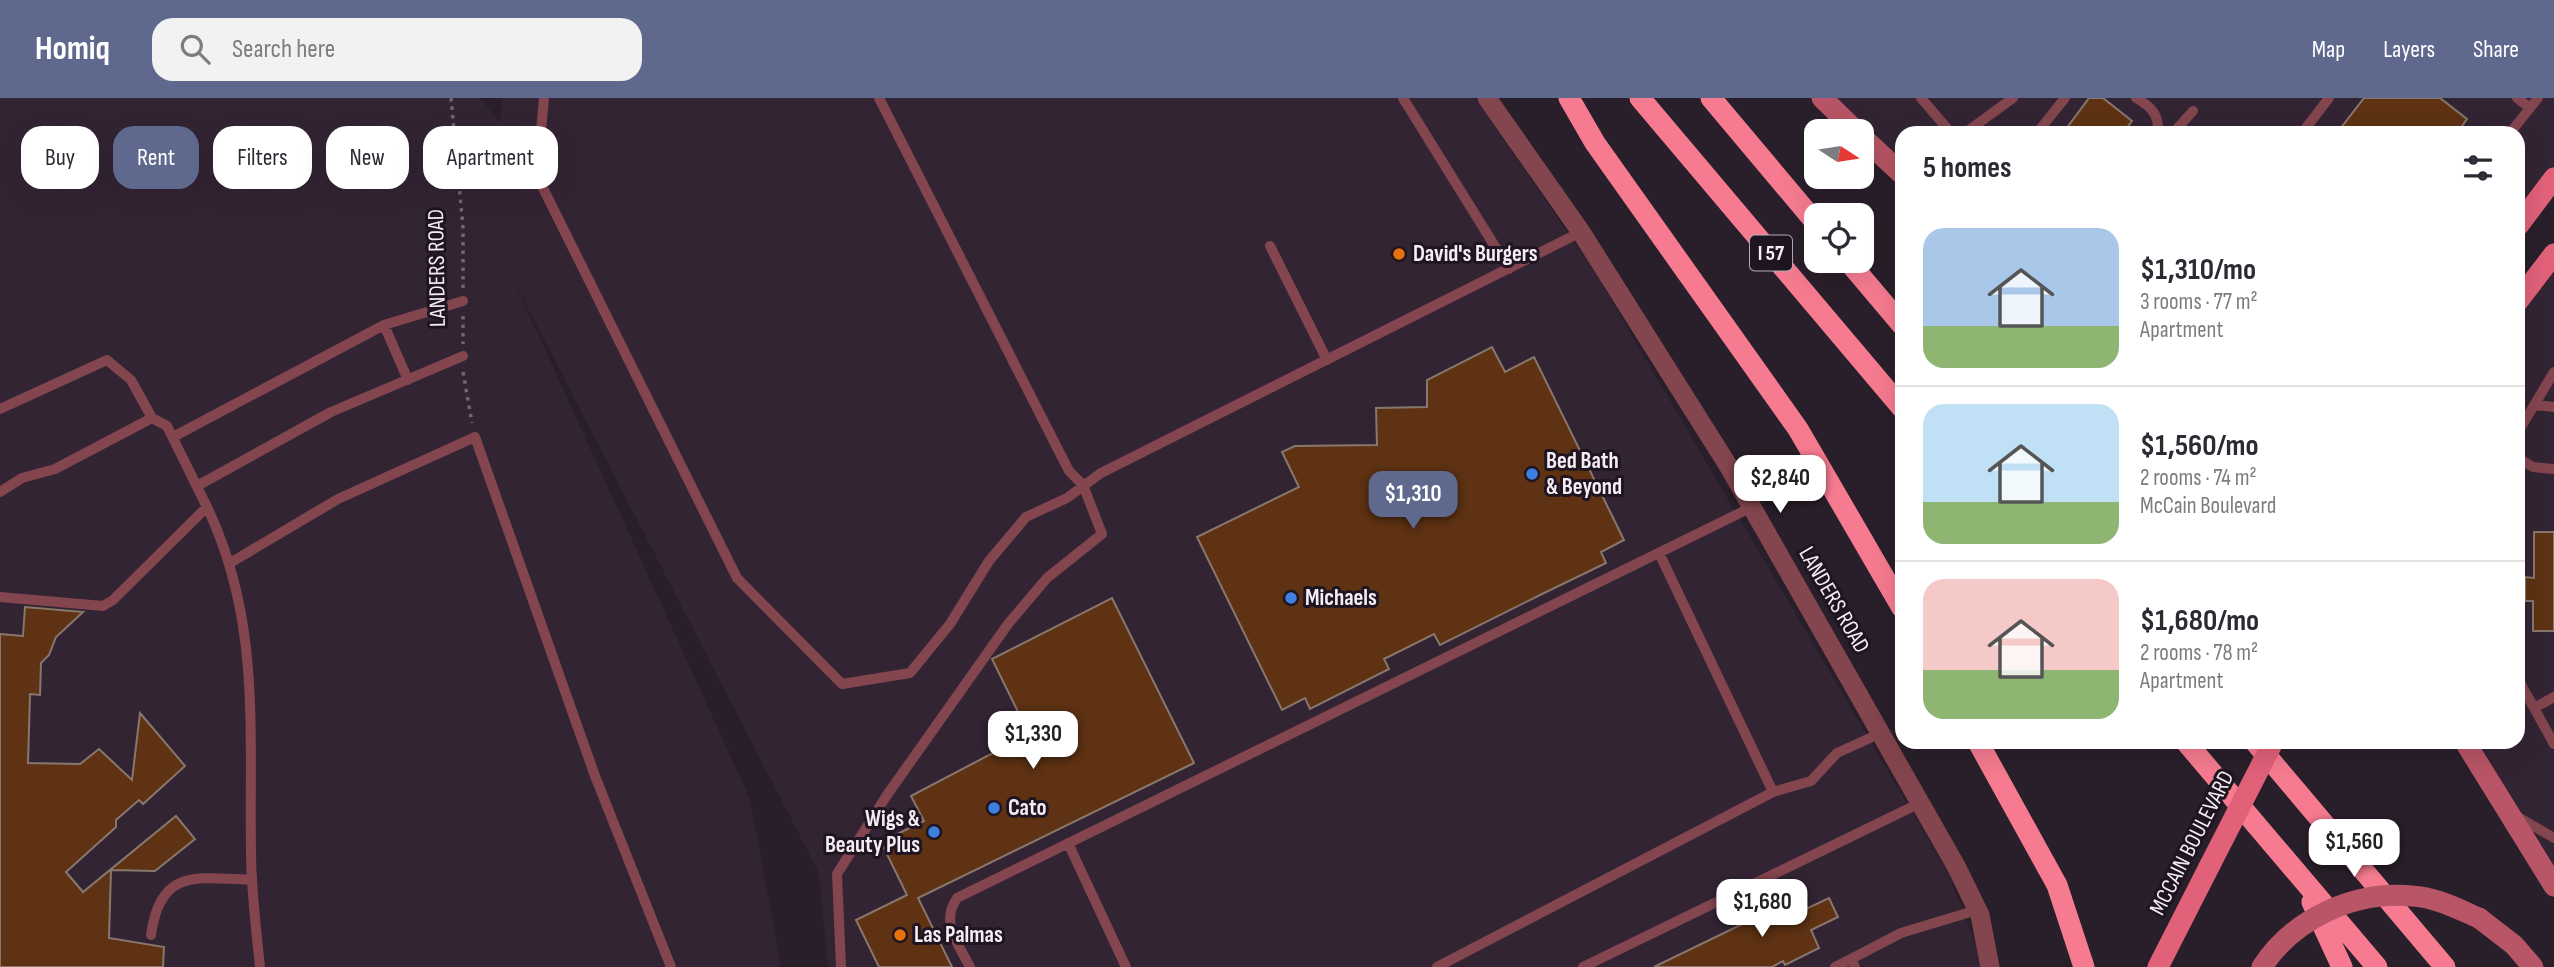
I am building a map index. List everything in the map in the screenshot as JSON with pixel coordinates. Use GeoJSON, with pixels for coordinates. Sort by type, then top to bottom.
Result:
{"type":"FeatureCollection","features":[{"type":"Feature","properties":{"kind":"highway"},"geometry":{"type":"LineString","coordinates":[[1569,98],[1595,143],[1798,429],[1895,596]]}},
{"type":"Feature","properties":{"kind":"highway","name":"I 57"},"geometry":{"type":"LineString","coordinates":[[1640,98],[1895,400]]}},
{"type":"Feature","properties":{"kind":"highway","name":"I 57"},"geometry":{"type":"LineString","coordinates":[[1710,98],[1804,209]]}},
{"type":"Feature","properties":{"kind":"highway"},"geometry":{"type":"LineString","coordinates":[[1858,273],[1895,317]]}},
{"type":"Feature","properties":{"kind":"highway"},"geometry":{"type":"LineString","coordinates":[[1982,749],[2057,885],[2084,967]]}},
{"type":"Feature","properties":{"kind":"highway"},"geometry":{"type":"LineString","coordinates":[[2192,749],[2377,967]]}},
{"type":"Feature","properties":{"kind":"highway"},"geometry":{"type":"LineString","coordinates":[[2261,749],[2445,967]]}},
{"type":"Feature","properties":{"kind":"highway"},"geometry":{"type":"LineString","coordinates":[[2301,878],[2342,967]]}},
{"type":"Feature","properties":{"kind":"main road"},"geometry":{"type":"LineString","coordinates":[[1822,98],[1844,119]]}},
{"type":"Feature","properties":{"kind":"main road"},"geometry":{"type":"LineString","coordinates":[[1874,148],[1895,168]]}},
{"type":"Feature","properties":{"kind":"main road"},"geometry":{"type":"LineString","coordinates":[[2525,217],[2554,178]]}},
{"type":"Feature","properties":{"kind":"main road"},"geometry":{"type":"LineString","coordinates":[[2525,292],[2554,254]]}},
{"type":"Feature","properties":{"kind":"main road","name":"MCCAIN BOULEVARD"},"geometry":{"type":"LineString","coordinates":[[2158,967],[2269,749]]}},
{"type":"Feature","properties":{"kind":"main road"},"geometry":{"type":"LineString","coordinates":[[2469,749],[2554,886]]}},
{"type":"Feature","properties":{"kind":"main road"},"geometry":{"type":"LineString","coordinates":[[2262,967],[2294,930],[2342,904],[2364,898],[2413,896],[2449,905],[2479,918],[2514,945],[2533,967]]}},
{"type":"Feature","properties":{"kind":"street","name":"LANDERS ROAD"},"geometry":{"type":"LineString","coordinates":[[1487,98],[1581,232],[1752,507],[1881,733],[1977,910],[1990,967]]}},
{"type":"Feature","properties":{"kind":"lane"},"geometry":{"type":"LineString","coordinates":[[544,98],[537,176],[737,578],[842,684],[910,673],[950,624],[989,561],[1026,517],[1067,498],[1083,485],[1581,232]]}},
{"type":"Feature","properties":{"kind":"lane"},"geometry":{"type":"LineString","coordinates":[[841,967],[837,874],[887,795],[1008,624],[1047,578],[1102,534],[1083,485],[1069,471],[879,98]]}},
{"type":"Feature","properties":{"kind":"lane"},"geometry":{"type":"LineString","coordinates":[[1403,98],[1509,269]]}},
{"type":"Feature","properties":{"kind":"lane"},"geometry":{"type":"LineString","coordinates":[[1921,98],[1945,126]]}},
{"type":"Feature","properties":{"kind":"lane"},"geometry":{"type":"LineString","coordinates":[[1975,126],[2013,98]]}},
{"type":"Feature","properties":{"kind":"lane"},"geometry":{"type":"LineString","coordinates":[[2043,126],[2065,98]]}},
{"type":"Feature","properties":{"kind":"lane"},"geometry":{"type":"LineString","coordinates":[[2136,98],[2154,110],[2159,126]]}},
{"type":"Feature","properties":{"kind":"lane"},"geometry":{"type":"LineString","coordinates":[[2307,126],[2329,98]]}},
{"type":"Feature","properties":{"kind":"lane"},"geometry":{"type":"LineString","coordinates":[[2517,98],[2530,108]]}},
{"type":"Feature","properties":{"kind":"lane"},"geometry":{"type":"LineString","coordinates":[[2516,126],[2538,98]]}},
{"type":"Feature","properties":{"kind":"lane"},"geometry":{"type":"LineString","coordinates":[[2179,126],[2193,111]]}},
{"type":"Feature","properties":{"kind":"lane"},"geometry":{"type":"LineString","coordinates":[[1270,246],[1327,360]]}},
{"type":"Feature","properties":{"kind":"lane"},"geometry":{"type":"LineString","coordinates":[[173,437],[384,326],[463,301]]}},
{"type":"Feature","properties":{"kind":"lane"},"geometry":{"type":"LineString","coordinates":[[384,326],[408,380]]}},
{"type":"Feature","properties":{"kind":"lane"},"geometry":{"type":"LineString","coordinates":[[197,486],[331,412],[463,356]]}},
{"type":"Feature","properties":{"kind":"lane"},"geometry":{"type":"LineString","coordinates":[[0,410],[107,360],[131,380],[152,418],[167,426],[226,547],[243,621],[252,706],[252,880],[260,967]]}},
{"type":"Feature","properties":{"kind":"lane"},"geometry":{"type":"LineString","coordinates":[[2525,421],[2554,372]]}},
{"type":"Feature","properties":{"kind":"lane"},"geometry":{"type":"LineString","coordinates":[[2535,405],[2554,407]]}},
{"type":"Feature","properties":{"kind":"lane"},"geometry":{"type":"LineString","coordinates":[[0,492],[22,478],[55,469],[152,418]]}},
{"type":"Feature","properties":{"kind":"lane"},"geometry":{"type":"LineString","coordinates":[[230,563],[338,499],[475,437],[591,765],[671,967]]}},
{"type":"Feature","properties":{"kind":"lane"},"geometry":{"type":"LineString","coordinates":[[2525,462],[2533,467],[2554,469]]}},
{"type":"Feature","properties":{"kind":"lane"},"geometry":{"type":"LineString","coordinates":[[0,597],[103,606],[113,600],[207,507]]}},
{"type":"Feature","properties":{"kind":"lane"},"geometry":{"type":"LineString","coordinates":[[970,967],[948,926],[948,911],[957,898],[1660,555],[1752,507]]}},
{"type":"Feature","properties":{"kind":"lane"},"geometry":{"type":"LineString","coordinates":[[1660,555],[1773,792]]}},
{"type":"Feature","properties":{"kind":"lane"},"geometry":{"type":"LineString","coordinates":[[2525,692],[2554,744]]}},
{"type":"Feature","properties":{"kind":"lane"},"geometry":{"type":"LineString","coordinates":[[2534,708],[2554,696]]}},
{"type":"Feature","properties":{"kind":"lane"},"geometry":{"type":"LineString","coordinates":[[1437,967],[1773,792],[1811,781],[1837,753],[1881,733]]}},
{"type":"Feature","properties":{"kind":"lane"},"geometry":{"type":"LineString","coordinates":[[1583,967],[1920,803]]}},
{"type":"Feature","properties":{"kind":"lane"},"geometry":{"type":"LineString","coordinates":[[2507,809],[2554,838]]}},
{"type":"Feature","properties":{"kind":"lane"},"geometry":{"type":"LineString","coordinates":[[1068,843],[1126,967]]}},
{"type":"Feature","properties":{"kind":"lane"},"geometry":{"type":"LineString","coordinates":[[151,935],[156,908],[170,887],[178,881],[206,878],[252,880]]}},
{"type":"Feature","properties":{"kind":"lane"},"geometry":{"type":"LineString","coordinates":[[1835,967],[1853,963],[1901,933],[1977,910]]}},
{"type":"Feature","properties":{"kind":"path","name":"LANDERS ROAD"},"geometry":{"type":"LineString","coordinates":[[451,98],[463,228],[463,356],[468,410],[475,437]]}},
{"type":"Feature","properties":{"kind":"shaded area"},"geometry":{"type":"Polygon","coordinates":[[[0,98],[480,98],[500,122],[502,98],[1475,98],[1592,268],[1948,873],[1985,967],[828,967],[819,873],[512,277],[750,799],[781,967],[0,967],[0,98]]]}},
{"type":"Feature","properties":{"kind":"shaded area"},"geometry":{"type":"Polygon","coordinates":[[[1826,98],[2554,98],[2554,180],[2525,221],[2525,126],[1895,126],[1895,164],[1874,144],[1874,119],[1848,119],[1826,98]]]}},
{"type":"Feature","properties":{"kind":"shaded area"},"geometry":{"type":"Polygon","coordinates":[[[2554,254],[2554,886],[2469,749],[2525,749],[2525,292],[2554,254]]]}},
{"type":"Feature","properties":{"kind":"building"},"geometry":{"type":"Polygon","coordinates":[[[2089,98],[2103,98],[2132,121],[2128,126],[2068,126],[2089,98]]]}},
{"type":"Feature","properties":{"kind":"building"},"geometry":{"type":"Polygon","coordinates":[[[2364,98],[2440,98],[2467,119],[2462,126],[2342,126],[2364,98]]]}},
{"type":"Feature","properties":{"kind":"building"},"geometry":{"type":"Polygon","coordinates":[[[1492,347],[1505,372],[1534,357],[1624,540],[1601,552],[1606,563],[1440,645],[1434,634],[1384,659],[1389,669],[1310,709],[1305,698],[1282,710],[1197,537],[1299,487],[1282,452],[1295,446],[1377,445],[1376,408],[1427,407],[1427,380],[1492,347]]]}},
{"type":"Feature","properties":{"kind":"building"},"geometry":{"type":"Polygon","coordinates":[[[2534,532],[2554,532],[2554,631],[2533,631],[2533,601],[2525,601],[2525,577],[2534,578],[2534,532]]]}},
{"type":"Feature","properties":{"kind":"building"},"geometry":{"type":"Polygon","coordinates":[[[1112,598],[1194,763],[918,898],[952,967],[879,967],[856,920],[907,895],[881,842],[924,821],[911,796],[1029,734],[992,659],[1112,598]]]}},
{"type":"Feature","properties":{"kind":"building"},"geometry":{"type":"Polygon","coordinates":[[[25,607],[83,612],[56,637],[49,655],[41,663],[40,695],[30,694],[28,763],[80,764],[99,749],[132,780],[140,713],[185,766],[143,804],[139,800],[116,820],[116,827],[66,872],[83,892],[176,816],[195,839],[155,871],[111,870],[109,938],[164,947],[163,967],[0,967],[0,634],[23,636],[25,607]]]}},
{"type":"Feature","properties":{"kind":"building"},"geometry":{"type":"Polygon","coordinates":[[[1794,895],[1802,911],[1829,898],[1838,917],[1811,930],[1819,948],[1785,965],[1783,961],[1772,967],[1654,967],[1761,915],[1759,912],[1794,895]]]}},
{"type":"Feature","properties":{"kind":"place","name":"David's Burgers"},"geometry":{"type":"Point","coordinates":[1399,254]}},
{"type":"Feature","properties":{"kind":"place","name":"Bed Bath & Beyond"},"geometry":{"type":"Point","coordinates":[1532,474]}},
{"type":"Feature","properties":{"kind":"place","name":"Michaels"},"geometry":{"type":"Point","coordinates":[1291,598]}},
{"type":"Feature","properties":{"kind":"place","name":"Cato"},"geometry":{"type":"Point","coordinates":[994,808]}},
{"type":"Feature","properties":{"kind":"place","name":"Wigs & Beauty Plus"},"geometry":{"type":"Point","coordinates":[934,832]}},
{"type":"Feature","properties":{"kind":"place","name":"Las Palmas"},"geometry":{"type":"Point","coordinates":[900,935]}}]}
